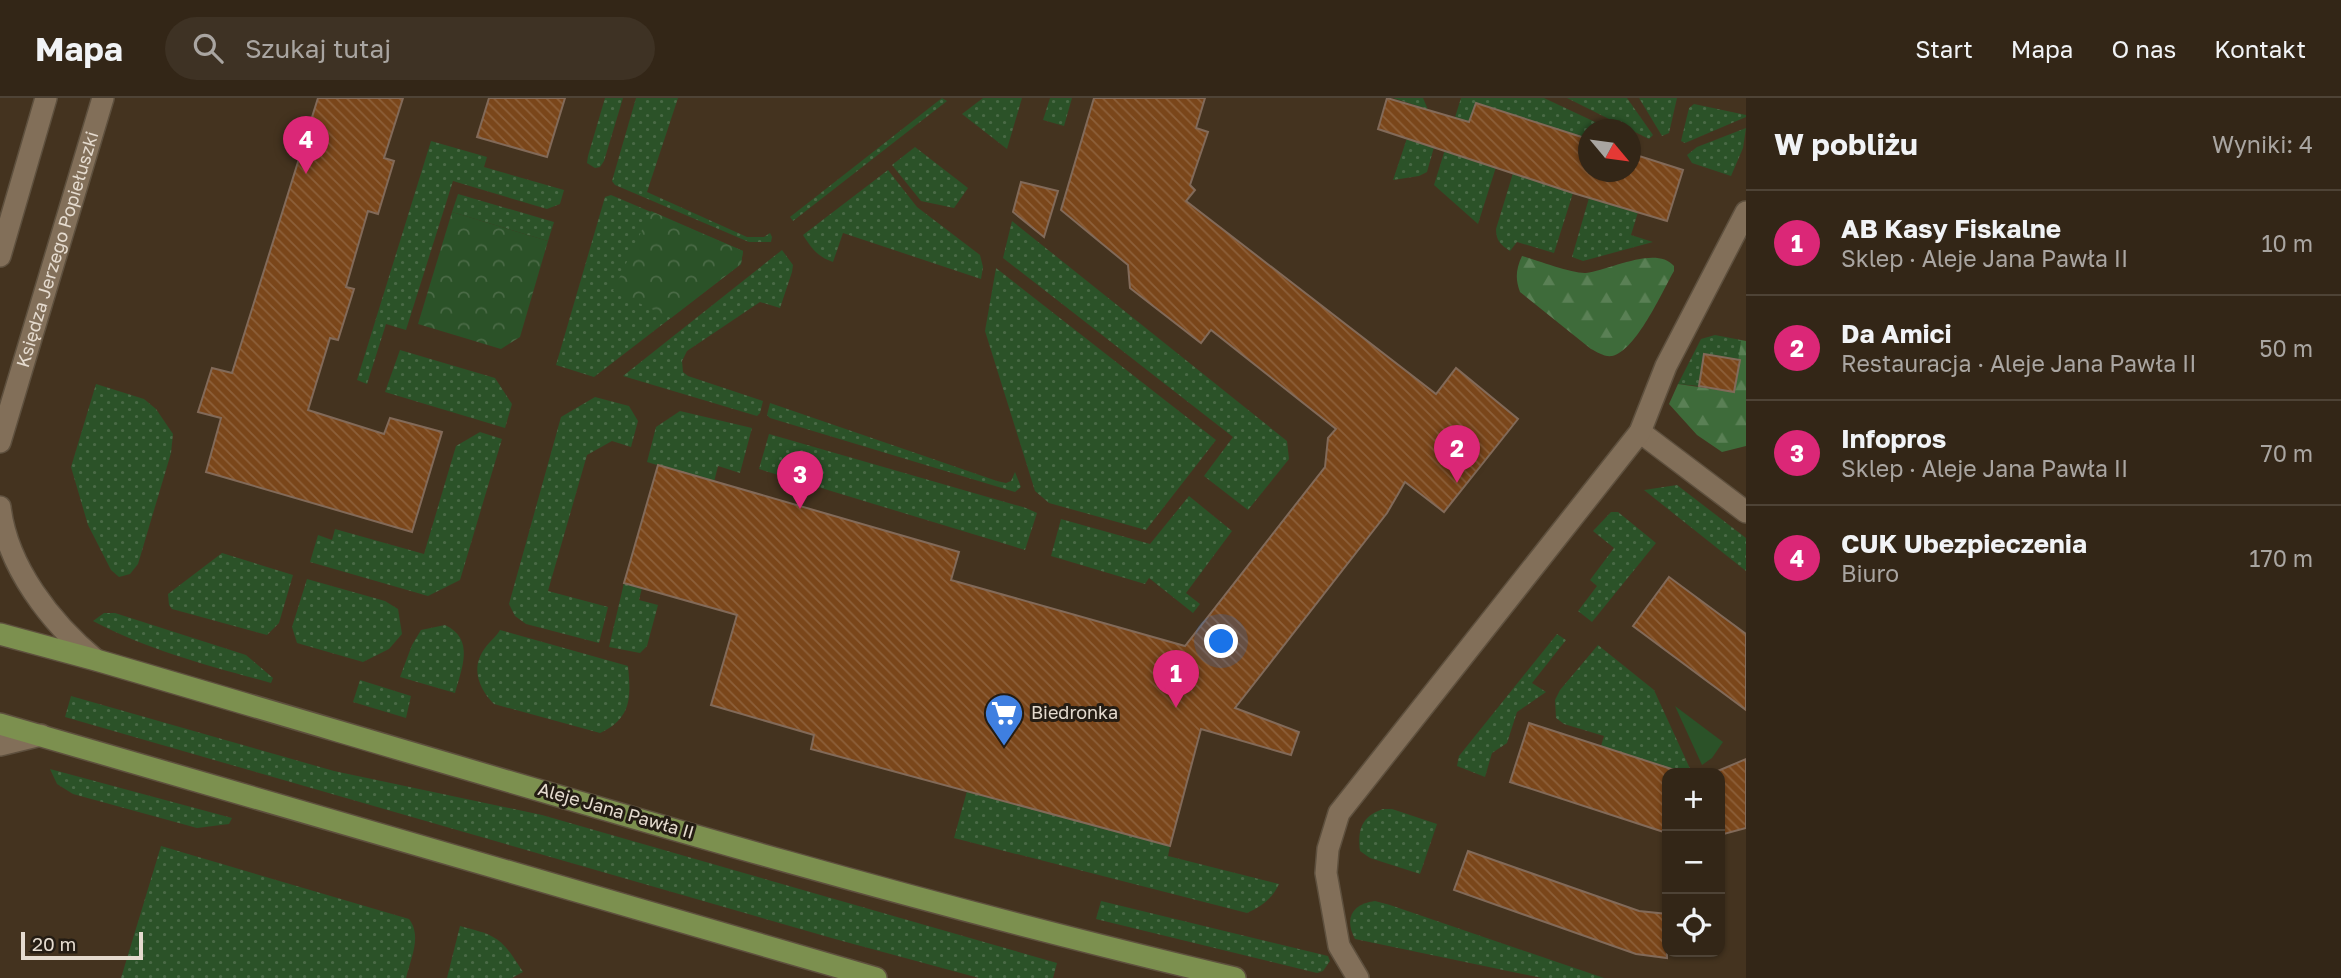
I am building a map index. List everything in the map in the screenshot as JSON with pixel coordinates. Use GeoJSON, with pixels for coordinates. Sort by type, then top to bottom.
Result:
{"type":"FeatureCollection","features":[{"type":"Feature","properties":{"kind":"main road","name":"Aleje Jana Pawła II"},"geometry":{"type":"LineString","coordinates":[[0,635],[96,660],[796,863],[1077,941],[1235,978]]}},
{"type":"Feature","properties":{"kind":"main road"},"geometry":{"type":"LineString","coordinates":[[0,724],[876,978]]}},
{"type":"Feature","properties":{"kind":"street"},"geometry":{"type":"LineString","coordinates":[[0,256],[46,98]]}},
{"type":"Feature","properties":{"kind":"street","name":"Księdza Jerzego Popiełuszki"},"geometry":{"type":"LineString","coordinates":[[0,442],[103,98]]}},
{"type":"Feature","properties":{"kind":"street"},"geometry":{"type":"LineString","coordinates":[[1358,978],[1339,946],[1326,873],[1328,849],[1339,813],[1640,432],[1666,366],[1746,212]]}},
{"type":"Feature","properties":{"kind":"street"},"geometry":{"type":"LineString","coordinates":[[1640,432],[1746,512]]}},
{"type":"Feature","properties":{"kind":"street"},"geometry":{"type":"LineString","coordinates":[[0,507],[2,520],[22,574],[53,620],[70,639],[96,660]]}},
{"type":"Feature","properties":{"kind":"street"},"geometry":{"type":"LineString","coordinates":[[0,745],[41,735]]}},
{"type":"Feature","properties":{"kind":"green space"},"geometry":{"type":"Polygon","coordinates":[[[605,98],[623,98],[604,161],[600,167],[595,168],[587,163],[588,156],[605,98]]]}},
{"type":"Feature","properties":{"kind":"green space"},"geometry":{"type":"Polygon","coordinates":[[[636,98],[678,98],[647,192],[747,237],[764,237],[770,233],[771,242],[749,242],[615,185],[612,181],[636,98]]]}},
{"type":"Feature","properties":{"kind":"green space"},"geometry":{"type":"Polygon","coordinates":[[[942,98],[947,101],[793,221],[790,217],[942,98]]]}},
{"type":"Feature","properties":{"kind":"green space"},"geometry":{"type":"Polygon","coordinates":[[[983,98],[1022,98],[1007,149],[962,114],[983,98]]]}},
{"type":"Feature","properties":{"kind":"green space"},"geometry":{"type":"Polygon","coordinates":[[[1050,98],[1072,98],[1064,126],[1043,120],[1050,98]]]}},
{"type":"Feature","properties":{"kind":"green space"},"geometry":{"type":"Polygon","coordinates":[[[1393,98],[1423,98],[1438,133],[1427,172],[1419,176],[1393,180],[1407,138],[1415,140],[1424,108],[1393,98]]]}},
{"type":"Feature","properties":{"kind":"green space"},"geometry":{"type":"Polygon","coordinates":[[[1461,98],[1544,98],[1589,119],[1578,119],[1578,137],[1476,103],[1458,154],[1496,167],[1478,224],[1434,185],[1461,98]]]}},
{"type":"Feature","properties":{"kind":"green space"},"geometry":{"type":"Polygon","coordinates":[[[1567,98],[1627,98],[1653,135],[1649,139],[1641,135],[1641,119],[1609,119],[1567,98]]]}},
{"type":"Feature","properties":{"kind":"green space"},"geometry":{"type":"Polygon","coordinates":[[[1639,98],[1677,98],[1669,133],[1662,136],[1639,98]]]}},
{"type":"Feature","properties":{"kind":"green space"},"geometry":{"type":"Polygon","coordinates":[[[1694,104],[1746,117],[1685,143],[1681,141],[1689,108],[1694,104]]]}},
{"type":"Feature","properties":{"kind":"green space"},"geometry":{"type":"Polygon","coordinates":[[[1746,128],[1743,148],[1731,176],[1692,163],[1687,155],[1697,147],[1746,128]]]}},
{"type":"Feature","properties":{"kind":"green space"},"geometry":{"type":"Polygon","coordinates":[[[431,141],[487,157],[484,167],[564,190],[560,204],[547,209],[453,181],[406,330],[386,324],[367,384],[357,380],[431,141]]]}},
{"type":"Feature","properties":{"kind":"green space"},"geometry":{"type":"Polygon","coordinates":[[[915,147],[968,188],[954,208],[921,201],[892,165],[915,147]]]}},
{"type":"Feature","properties":{"kind":"green space"},"geometry":{"type":"Polygon","coordinates":[[[888,170],[917,207],[980,255],[983,267],[981,279],[843,233],[833,262],[823,258],[812,248],[803,235],[888,170]]]}},
{"type":"Feature","properties":{"kind":"green space"},"geometry":{"type":"Polygon","coordinates":[[[1513,173],[1573,193],[1554,253],[1517,242],[1510,251],[1498,240],[1496,229],[1513,173]]]}},
{"type":"Feature","properties":{"kind":"green space"},"geometry":{"type":"Polygon","coordinates":[[[458,194],[554,222],[548,241],[452,212],[458,194]]]}},
{"type":"Feature","properties":{"kind":"green space"},"geometry":{"type":"Polygon","coordinates":[[[611,195],[743,251],[741,264],[594,377],[556,365],[605,197],[611,195]]]}},
{"type":"Feature","properties":{"kind":"green space"},"geometry":{"type":"Polygon","coordinates":[[[1589,198],[1638,212],[1631,235],[1653,242],[1583,261],[1572,257],[1589,198]]]}},
{"type":"Feature","properties":{"kind":"green space"},"geometry":{"type":"Polygon","coordinates":[[[651,211],[743,251],[741,264],[671,318],[613,291],[651,211]]]}},
{"type":"Feature","properties":{"kind":"green space"},"geometry":{"type":"Polygon","coordinates":[[[452,212],[548,241],[520,337],[501,349],[418,324],[452,212]]]}},
{"type":"Feature","properties":{"kind":"green space"},"geometry":{"type":"Polygon","coordinates":[[[1012,221],[1287,441],[1289,459],[1248,510],[1204,476],[1233,437],[1003,258],[1012,221]]]}},
{"type":"Feature","properties":{"kind":"green space"},"geometry":{"type":"Polygon","coordinates":[[[782,250],[793,265],[780,308],[760,302],[687,351],[682,361],[683,372],[688,376],[763,401],[757,416],[623,376],[782,250]]]}},
{"type":"Feature","properties":{"kind":"green space"},"geometry":{"type":"Polygon","coordinates":[[[1522,256],[1580,273],[1645,258],[1666,260],[1674,266],[1674,271],[1630,344],[1621,352],[1609,356],[1591,349],[1520,292],[1517,274],[1522,256]]]}},
{"type":"Feature","properties":{"kind":"green space"},"geometry":{"type":"Polygon","coordinates":[[[996,268],[1216,440],[1146,530],[1049,503],[1035,491],[985,331],[996,268]]]}},
{"type":"Feature","properties":{"kind":"green space"},"geometry":{"type":"Polygon","coordinates":[[[1715,335],[1741,340],[1740,360],[1704,354],[1699,386],[1678,384],[1701,339],[1715,335]]]}},
{"type":"Feature","properties":{"kind":"green space"},"geometry":{"type":"Polygon","coordinates":[[[1741,340],[1746,341],[1746,446],[1722,452],[1697,435],[1669,404],[1678,384],[1734,392],[1741,340]]]}},
{"type":"Feature","properties":{"kind":"green space"},"geometry":{"type":"Polygon","coordinates":[[[400,350],[495,378],[512,404],[505,428],[385,392],[400,350]]]}},
{"type":"Feature","properties":{"kind":"green space"},"geometry":{"type":"Polygon","coordinates":[[[96,384],[144,399],[156,409],[173,434],[171,453],[138,564],[130,574],[119,577],[111,570],[88,525],[71,467],[96,384]]]}},
{"type":"Feature","properties":{"kind":"green space"},"geometry":{"type":"Polygon","coordinates":[[[595,397],[629,406],[638,421],[631,447],[612,441],[587,455],[548,591],[608,607],[599,643],[526,624],[515,616],[509,604],[561,417],[595,397]]]}},
{"type":"Feature","properties":{"kind":"green space"},"geometry":{"type":"Polygon","coordinates":[[[770,403],[997,481],[1011,481],[1015,472],[1021,487],[1015,492],[770,418],[767,415],[770,403]]]}},
{"type":"Feature","properties":{"kind":"green space"},"geometry":{"type":"Polygon","coordinates":[[[680,411],[752,428],[740,473],[718,466],[714,482],[647,462],[656,427],[680,411]]]}},
{"type":"Feature","properties":{"kind":"green space"},"geometry":{"type":"Polygon","coordinates":[[[480,432],[502,439],[460,580],[428,596],[310,562],[318,535],[332,540],[335,529],[424,554],[456,446],[480,432]]]}},
{"type":"Feature","properties":{"kind":"green space"},"geometry":{"type":"Polygon","coordinates":[[[769,434],[1026,508],[1037,513],[1025,550],[759,469],[769,434]]]}},
{"type":"Feature","properties":{"kind":"green space"},"geometry":{"type":"Polygon","coordinates":[[[1677,485],[1746,538],[1746,571],[1644,490],[1677,485]]]}},
{"type":"Feature","properties":{"kind":"green space"},"geometry":{"type":"Polygon","coordinates":[[[1189,496],[1232,531],[1186,593],[1200,604],[1193,613],[1149,578],[1145,584],[1051,556],[1061,519],[1150,544],[1189,496]]]}},
{"type":"Feature","properties":{"kind":"green space"},"geometry":{"type":"Polygon","coordinates":[[[1611,512],[1618,512],[1656,543],[1592,622],[1578,611],[1597,586],[1590,580],[1614,548],[1593,531],[1611,512]]]}},
{"type":"Feature","properties":{"kind":"green space"},"geometry":{"type":"Polygon","coordinates":[[[222,553],[293,575],[279,623],[267,635],[172,609],[169,605],[168,594],[222,553]]]}},
{"type":"Feature","properties":{"kind":"green space"},"geometry":{"type":"Polygon","coordinates":[[[307,579],[385,601],[398,609],[402,634],[389,649],[363,662],[297,643],[292,627],[307,579]]]}},
{"type":"Feature","properties":{"kind":"green space"},"geometry":{"type":"Polygon","coordinates":[[[624,583],[642,588],[639,600],[658,605],[647,646],[640,653],[609,647],[624,583]]]}},
{"type":"Feature","properties":{"kind":"green space"},"geometry":{"type":"Polygon","coordinates":[[[104,613],[115,613],[246,655],[273,678],[271,683],[158,649],[93,621],[104,613]]]}},
{"type":"Feature","properties":{"kind":"green space"},"geometry":{"type":"Polygon","coordinates":[[[445,625],[460,638],[463,646],[463,664],[455,693],[400,677],[421,630],[445,625]]]}},
{"type":"Feature","properties":{"kind":"green space"},"geometry":{"type":"Polygon","coordinates":[[[500,630],[628,666],[629,697],[624,713],[611,727],[600,733],[494,704],[484,692],[477,671],[480,656],[500,630]]]}},
{"type":"Feature","properties":{"kind":"green space"},"geometry":{"type":"Polygon","coordinates":[[[1557,634],[1566,640],[1532,683],[1546,692],[1517,712],[1507,743],[1492,753],[1485,777],[1457,766],[1459,756],[1557,634]]]}},
{"type":"Feature","properties":{"kind":"green space"},"geometry":{"type":"Polygon","coordinates":[[[1598,645],[1654,690],[1690,768],[1669,768],[1601,746],[1604,736],[1564,724],[1556,718],[1555,700],[1560,690],[1598,645]]]}},
{"type":"Feature","properties":{"kind":"green space"},"geometry":{"type":"Polygon","coordinates":[[[360,680],[411,696],[406,718],[353,702],[360,680]]]}},
{"type":"Feature","properties":{"kind":"green space"},"geometry":{"type":"Polygon","coordinates":[[[71,696],[334,771],[542,815],[1057,963],[1053,978],[979,978],[835,939],[65,717],[71,696]]]}},
{"type":"Feature","properties":{"kind":"green space"},"geometry":{"type":"Polygon","coordinates":[[[1675,706],[1723,742],[1712,758],[1702,765],[1675,706]]]}},
{"type":"Feature","properties":{"kind":"green space"},"geometry":{"type":"Polygon","coordinates":[[[50,769],[232,818],[229,824],[197,828],[73,794],[57,784],[50,769]]]}},
{"type":"Feature","properties":{"kind":"green space"},"geometry":{"type":"Polygon","coordinates":[[[967,791],[1170,846],[1168,856],[1279,884],[1266,902],[1247,913],[954,838],[967,791]]]}},
{"type":"Feature","properties":{"kind":"green space"},"geometry":{"type":"Polygon","coordinates":[[[1383,809],[1392,809],[1437,824],[1420,874],[1370,858],[1360,851],[1360,830],[1370,816],[1383,809]]]}},
{"type":"Feature","properties":{"kind":"green space"},"geometry":{"type":"Polygon","coordinates":[[[161,846],[409,919],[415,940],[406,978],[121,978],[161,846]]]}},
{"type":"Feature","properties":{"kind":"green space"},"geometry":{"type":"Polygon","coordinates":[[[1101,901],[1328,956],[1330,961],[1323,971],[1317,973],[1096,919],[1101,901]]]}},
{"type":"Feature","properties":{"kind":"green space"},"geometry":{"type":"Polygon","coordinates":[[[1375,901],[1604,978],[1542,978],[1355,939],[1350,925],[1352,913],[1361,905],[1375,901]]]}},
{"type":"Feature","properties":{"kind":"green space"},"geometry":{"type":"Polygon","coordinates":[[[460,926],[498,940],[523,972],[512,978],[447,978],[460,926]]]}},
{"type":"Feature","properties":{"kind":"building"},"geometry":{"type":"Polygon","coordinates":[[[318,98],[403,98],[384,158],[394,161],[378,214],[368,211],[346,287],[354,289],[338,340],[330,338],[308,410],[384,434],[390,418],[442,432],[412,532],[206,472],[221,418],[198,412],[212,368],[232,373],[318,98]]]}},
{"type":"Feature","properties":{"kind":"building"},"geometry":{"type":"Polygon","coordinates":[[[489,98],[565,98],[547,157],[477,137],[489,98]]]}},
{"type":"Feature","properties":{"kind":"building"},"geometry":{"type":"Polygon","coordinates":[[[1094,98],[1205,98],[1196,128],[1208,132],[1190,185],[1195,190],[1186,201],[1436,394],[1456,368],[1518,419],[1444,512],[1405,482],[1387,513],[1235,708],[1299,732],[1291,755],[1201,729],[1170,846],[811,749],[814,735],[711,705],[737,615],[624,583],[658,465],[959,552],[951,580],[1185,646],[1325,467],[1328,438],[1336,429],[1211,330],[1201,343],[1130,288],[1128,265],[1061,210],[1094,98]]]}},
{"type":"Feature","properties":{"kind":"building"},"geometry":{"type":"Polygon","coordinates":[[[1387,98],[1469,122],[1476,103],[1578,136],[1578,182],[1641,182],[1641,157],[1683,170],[1667,221],[1378,129],[1387,98]]]}},
{"type":"Feature","properties":{"kind":"building"},"geometry":{"type":"Polygon","coordinates":[[[1021,182],[1058,191],[1044,237],[1013,212],[1021,182]]]}},
{"type":"Feature","properties":{"kind":"building"},"geometry":{"type":"Polygon","coordinates":[[[1704,354],[1740,360],[1734,392],[1699,386],[1704,354]]]}},
{"type":"Feature","properties":{"kind":"building"},"geometry":{"type":"Polygon","coordinates":[[[1669,577],[1746,634],[1746,710],[1633,626],[1669,577]]]}},
{"type":"Feature","properties":{"kind":"building"},"geometry":{"type":"Polygon","coordinates":[[[1529,723],[1668,768],[1662,768],[1662,831],[1510,782],[1529,723]]]}},
{"type":"Feature","properties":{"kind":"building"},"geometry":{"type":"Polygon","coordinates":[[[1746,759],[1746,828],[1725,834],[1725,768],[1746,759]]]}},
{"type":"Feature","properties":{"kind":"building"},"geometry":{"type":"Polygon","coordinates":[[[1468,851],[1639,911],[1662,913],[1662,957],[1667,958],[1636,954],[1454,890],[1468,851]]]}},
{"type":"Feature","properties":{"kind":"place","name":"CUK Ubezpieczenia"},"geometry":{"type":"Point","coordinates":[306,174]}},
{"type":"Feature","properties":{"kind":"place","name":"Da Amici"},"geometry":{"type":"Point","coordinates":[1457,483]}},
{"type":"Feature","properties":{"kind":"place","name":"Infopros"},"geometry":{"type":"Point","coordinates":[800,509]}},
{"type":"Feature","properties":{"kind":"place","name":"AB Kasy Fiskalne"},"geometry":{"type":"Point","coordinates":[1176,708]}},
{"type":"Feature","properties":{"kind":"place","name":"Biedronka"},"geometry":{"type":"Point","coordinates":[1004,747]}}]}
